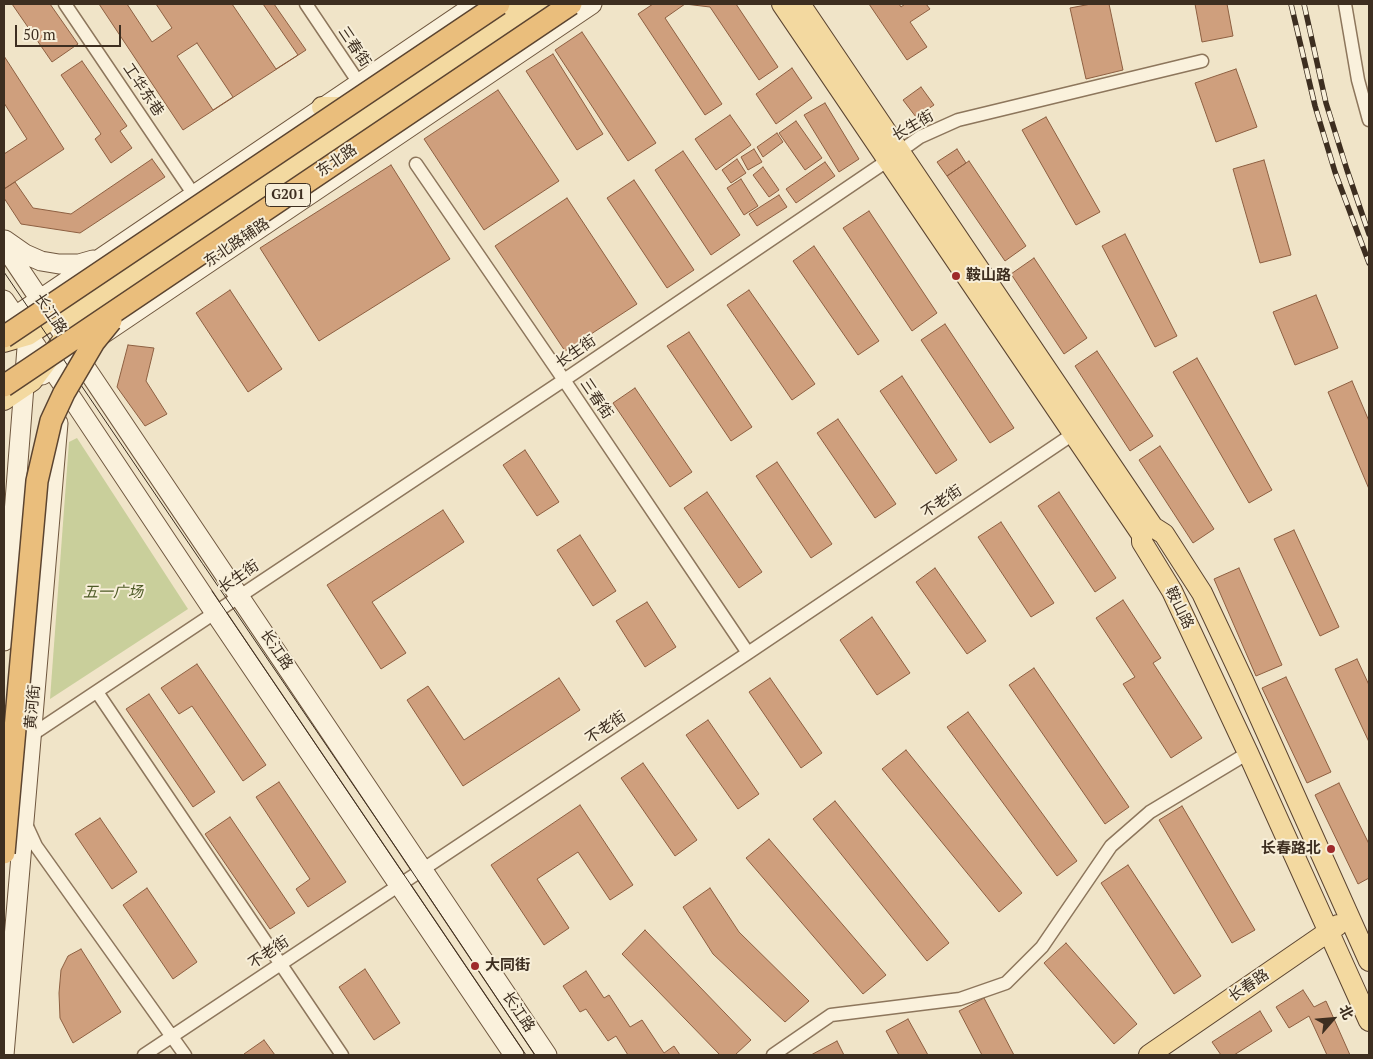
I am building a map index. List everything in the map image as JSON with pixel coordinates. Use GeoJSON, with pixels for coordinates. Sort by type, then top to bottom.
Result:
{"type":"FeatureCollection","features":[{"type":"Feature","properties":{"kind":"highway","name":"G201"},"geometry":{"type":"LineString","coordinates":[[4,337],[499,4]]}},
{"type":"Feature","properties":{"kind":"highway","name":"东北路"},"geometry":{"type":"LineString","coordinates":[[20,384],[131,300],[572,4]]}},
{"type":"Feature","properties":{"kind":"highway"},"geometry":{"type":"LineString","coordinates":[[4,853],[33,510],[36,481],[42,453],[54,414],[78,366],[100,335],[131,300]]}},
{"type":"Feature","properties":{"kind":"main road"},"geometry":{"type":"LineString","coordinates":[[9,319],[476,4]]}},
{"type":"Feature","properties":{"kind":"main road","name":"东北路"},"geometry":{"type":"LineString","coordinates":[[4,400],[20,384],[63,358],[76,323],[382,106],[522,4]]}},
{"type":"Feature","properties":{"kind":"main road","name":"东北路"},"geometry":{"type":"LineString","coordinates":[[4,342],[28,335],[206,216],[550,4]]}},
{"type":"Feature","properties":{"kind":"main road","name":"东北路辅路"},"geometry":{"type":"LineString","coordinates":[[63,358],[592,4]]}},
{"type":"Feature","properties":{"kind":"main road","name":"鞍山路"},"geometry":{"type":"LineString","coordinates":[[782,4],[894,156]]}},
{"type":"Feature","properties":{"kind":"main road","name":"鞍山路"},"geometry":{"type":"LineString","coordinates":[[800,4],[894,156],[1079,430],[1142,535],[1142,542],[1172,591],[1248,752],[1369,1021]]}},
{"type":"Feature","properties":{"kind":"main road"},"geometry":{"type":"LineString","coordinates":[[382,106],[390,62]]}},
{"type":"Feature","properties":{"kind":"main road"},"geometry":{"type":"LineString","coordinates":[[322,107],[382,106],[426,116]]}},
{"type":"Feature","properties":{"kind":"main road"},"geometry":{"type":"LineString","coordinates":[[206,216],[223,175]]}},
{"type":"Feature","properties":{"kind":"main road"},"geometry":{"type":"LineString","coordinates":[[4,240],[25,254],[41,261],[59,264],[79,264],[100,259]]}},
{"type":"Feature","properties":{"kind":"main road","name":"长江路"},"geometry":{"type":"LineString","coordinates":[[4,246],[53,319],[63,358],[215,613],[514,1055]]}},
{"type":"Feature","properties":{"kind":"main road","name":"长江路"},"geometry":{"type":"LineString","coordinates":[[4,300],[9,319],[28,335],[63,358],[240,597],[547,1055]]}},
{"type":"Feature","properties":{"kind":"main road"},"geometry":{"type":"LineString","coordinates":[[4,641],[17,472],[20,384],[28,335]]}},
{"type":"Feature","properties":{"kind":"main road","name":"黄河街"},"geometry":{"type":"LineString","coordinates":[[4,1055],[63,358]]}},
{"type":"Feature","properties":{"kind":"main road","name":"鞍山路"},"geometry":{"type":"LineString","coordinates":[[1079,430],[1153,527],[1164,534],[1202,593],[1369,961]]}},
{"type":"Feature","properties":{"kind":"main road"},"geometry":{"type":"LineString","coordinates":[[17,472],[26,451],[37,446],[47,451],[50,456],[53,474]]}},
{"type":"Feature","properties":{"kind":"main road"},"geometry":{"type":"LineString","coordinates":[[4,452],[17,472]]}},
{"type":"Feature","properties":{"kind":"main road","name":"长春路"},"geometry":{"type":"LineString","coordinates":[[1149,1055],[1350,916]]}},
{"type":"Feature","properties":{"kind":"street","name":"工华东巷"},"geometry":{"type":"LineString","coordinates":[[65,4],[194,195]]}},
{"type":"Feature","properties":{"kind":"street","name":"三春街"},"geometry":{"type":"LineString","coordinates":[[306,4],[359,83]]}},
{"type":"Feature","properties":{"kind":"street"},"geometry":{"type":"LineString","coordinates":[[1345,4],[1358,80],[1369,120]]}},
{"type":"Feature","properties":{"kind":"street","name":"长生街"},"geometry":{"type":"LineString","coordinates":[[4,754],[564,380],[920,137],[958,120],[1202,61]]}},
{"type":"Feature","properties":{"kind":"street","name":"三春街"},"geometry":{"type":"LineString","coordinates":[[416,164],[748,653]]}},
{"type":"Feature","properties":{"kind":"street","name":"不老街"},"geometry":{"type":"LineString","coordinates":[[144,1055],[400,886],[1079,430]]}},
{"type":"Feature","properties":{"kind":"street"},"geometry":{"type":"LineString","coordinates":[[96,692],[342,1055]]}},
{"type":"Feature","properties":{"kind":"street"},"geometry":{"type":"LineString","coordinates":[[773,1055],[831,1015],[960,999],[1006,983],[1042,947],[1111,846],[1150,812],[1248,752]]}},
{"type":"Feature","properties":{"kind":"street"},"geometry":{"type":"LineString","coordinates":[[4,779],[36,846],[185,1055]]}},
{"type":"Feature","properties":{"kind":"green space","name":"五一广场"},"geometry":{"type":"Polygon","coordinates":[[[77,438],[188,609],[50,699],[69,442],[77,438]]]}},
{"type":"Feature","properties":{"kind":"building"},"geometry":{"type":"Polygon","coordinates":[[[12,4],[50,4],[78,44],[52,62],[12,4]]]}},
{"type":"Feature","properties":{"kind":"building"},"geometry":{"type":"Polygon","coordinates":[[[99,4],[274,4],[306,50],[183,130],[99,4]]]}},
{"type":"Feature","properties":{"kind":"building"},"geometry":{"type":"Polygon","coordinates":[[[127,4],[156,4],[172,28],[152,42],[127,4]]]}},
{"type":"Feature","properties":{"kind":"building"},"geometry":{"type":"Polygon","coordinates":[[[232,4],[263,4],[298,55],[276,69],[232,4]]]}},
{"type":"Feature","properties":{"kind":"building"},"geometry":{"type":"Polygon","coordinates":[[[653,4],[685,4],[665,18],[722,104],[705,115],[638,14],[653,4]]]}},
{"type":"Feature","properties":{"kind":"building"},"geometry":{"type":"Polygon","coordinates":[[[685,4],[736,4],[778,67],[759,80],[710,7],[685,4]]]}},
{"type":"Feature","properties":{"kind":"building"},"geometry":{"type":"Polygon","coordinates":[[[869,4],[899,4],[901,7],[905,4],[926,4],[930,9],[910,22],[927,47],[907,60],[869,4]]]}},
{"type":"Feature","properties":{"kind":"building"},"geometry":{"type":"Polygon","coordinates":[[[1091,4],[1109,4],[1123,70],[1086,79],[1070,8],[1091,4]]]}},
{"type":"Feature","properties":{"kind":"building"},"geometry":{"type":"Polygon","coordinates":[[[1195,4],[1227,4],[1233,36],[1202,42],[1195,4]]]}},
{"type":"Feature","properties":{"kind":"building"},"geometry":{"type":"Polygon","coordinates":[[[582,32],[656,143],[628,161],[555,50],[582,32]]]}},
{"type":"Feature","properties":{"kind":"building"},"geometry":{"type":"Polygon","coordinates":[[[197,43],[233,97],[213,110],[177,56],[197,43]]]}},
{"type":"Feature","properties":{"kind":"building"},"geometry":{"type":"Polygon","coordinates":[[[553,54],[603,134],[577,150],[526,71],[553,54]]]}},
{"type":"Feature","properties":{"kind":"building"},"geometry":{"type":"Polygon","coordinates":[[[4,56],[64,149],[4,189],[4,154],[27,139],[4,103],[4,56]]]}},
{"type":"Feature","properties":{"kind":"building"},"geometry":{"type":"Polygon","coordinates":[[[82,61],[127,126],[120,131],[132,148],[111,163],[95,139],[101,134],[61,75],[82,61]]]}},
{"type":"Feature","properties":{"kind":"building"},"geometry":{"type":"Polygon","coordinates":[[[792,68],[812,98],[776,124],[756,94],[792,68]]]}},
{"type":"Feature","properties":{"kind":"building"},"geometry":{"type":"Polygon","coordinates":[[[1236,69],[1257,127],[1216,142],[1195,83],[1236,69]]]}},
{"type":"Feature","properties":{"kind":"building"},"geometry":{"type":"Polygon","coordinates":[[[921,87],[934,105],[916,117],[903,100],[921,87]]]}},
{"type":"Feature","properties":{"kind":"building"},"geometry":{"type":"Polygon","coordinates":[[[498,90],[559,181],[484,230],[424,139],[498,90]]]}},
{"type":"Feature","properties":{"kind":"building"},"geometry":{"type":"Polygon","coordinates":[[[825,103],[859,159],[839,172],[804,115],[825,103]]]}},
{"type":"Feature","properties":{"kind":"building"},"geometry":{"type":"Polygon","coordinates":[[[730,115],[751,145],[716,170],[695,139],[730,115]]]}},
{"type":"Feature","properties":{"kind":"building"},"geometry":{"type":"Polygon","coordinates":[[[1046,117],[1100,212],[1076,225],[1022,130],[1046,117]]]}},
{"type":"Feature","properties":{"kind":"building"},"geometry":{"type":"Polygon","coordinates":[[[796,121],[822,158],[805,170],[779,133],[796,121]]]}},
{"type":"Feature","properties":{"kind":"building"},"geometry":{"type":"Polygon","coordinates":[[[777,133],[783,142],[763,157],[757,147],[777,133]]]}},
{"type":"Feature","properties":{"kind":"building"},"geometry":{"type":"Polygon","coordinates":[[[754,149],[762,162],[748,170],[741,157],[754,149]]]}},
{"type":"Feature","properties":{"kind":"building"},"geometry":{"type":"Polygon","coordinates":[[[957,149],[966,163],[947,176],[937,162],[957,149]]]}},
{"type":"Feature","properties":{"kind":"building"},"geometry":{"type":"Polygon","coordinates":[[[683,151],[740,235],[711,255],[655,170],[683,151]]]}},
{"type":"Feature","properties":{"kind":"building"},"geometry":{"type":"Polygon","coordinates":[[[152,159],[165,177],[80,233],[21,224],[4,198],[4,189],[15,182],[33,208],[71,214],[152,159]]]}},
{"type":"Feature","properties":{"kind":"building"},"geometry":{"type":"Polygon","coordinates":[[[737,159],[746,173],[731,183],[722,170],[737,159]]]}},
{"type":"Feature","properties":{"kind":"building"},"geometry":{"type":"Polygon","coordinates":[[[1264,160],[1291,255],[1260,263],[1233,169],[1264,160]]]}},
{"type":"Feature","properties":{"kind":"building"},"geometry":{"type":"Polygon","coordinates":[[[969,161],[1026,246],[1005,261],[947,176],[969,161]]]}},
{"type":"Feature","properties":{"kind":"building"},"geometry":{"type":"Polygon","coordinates":[[[825,162],[835,176],[796,203],[786,189],[825,162]]]}},
{"type":"Feature","properties":{"kind":"building"},"geometry":{"type":"Polygon","coordinates":[[[391,165],[450,259],[319,341],[260,248],[391,165]]]}},
{"type":"Feature","properties":{"kind":"building"},"geometry":{"type":"Polygon","coordinates":[[[763,167],[779,190],[769,197],[753,175],[763,167]]]}},
{"type":"Feature","properties":{"kind":"building"},"geometry":{"type":"Polygon","coordinates":[[[741,179],[758,206],[744,215],[727,188],[741,179]]]}},
{"type":"Feature","properties":{"kind":"building"},"geometry":{"type":"Polygon","coordinates":[[[634,180],[694,270],[667,288],[607,198],[634,180]]]}},
{"type":"Feature","properties":{"kind":"building"},"geometry":{"type":"Polygon","coordinates":[[[779,195],[787,207],[757,226],[749,214],[779,195]]]}},
{"type":"Feature","properties":{"kind":"building"},"geometry":{"type":"Polygon","coordinates":[[[567,198],[637,304],[565,351],[495,246],[567,198]]]}},
{"type":"Feature","properties":{"kind":"building"},"geometry":{"type":"Polygon","coordinates":[[[869,211],[937,313],[912,331],[843,228],[869,211]]]}},
{"type":"Feature","properties":{"kind":"building"},"geometry":{"type":"Polygon","coordinates":[[[1125,234],[1177,336],[1155,347],[1102,246],[1125,234]]]}},
{"type":"Feature","properties":{"kind":"building"},"geometry":{"type":"Polygon","coordinates":[[[814,246],[879,341],[858,355],[793,261],[814,246]]]}},
{"type":"Feature","properties":{"kind":"building"},"geometry":{"type":"Polygon","coordinates":[[[1034,258],[1087,338],[1064,354],[1011,274],[1034,258]]]}},
{"type":"Feature","properties":{"kind":"building"},"geometry":{"type":"Polygon","coordinates":[[[230,290],[282,369],[248,392],[196,313],[230,290]]]}},
{"type":"Feature","properties":{"kind":"building"},"geometry":{"type":"Polygon","coordinates":[[[749,290],[815,384],[792,400],[727,305],[749,290]]]}},
{"type":"Feature","properties":{"kind":"building"},"geometry":{"type":"Polygon","coordinates":[[[1316,295],[1338,348],[1295,365],[1273,312],[1316,295]]]}},
{"type":"Feature","properties":{"kind":"building"},"geometry":{"type":"Polygon","coordinates":[[[945,324],[1014,428],[990,443],[921,340],[945,324]]]}},
{"type":"Feature","properties":{"kind":"building"},"geometry":{"type":"Polygon","coordinates":[[[689,332],[752,427],[731,441],[667,346],[689,332]]]}},
{"type":"Feature","properties":{"kind":"building"},"geometry":{"type":"Polygon","coordinates":[[[128,345],[154,348],[146,381],[167,414],[145,426],[117,387],[128,345]]]}},
{"type":"Feature","properties":{"kind":"building"},"geometry":{"type":"Polygon","coordinates":[[[1097,351],[1153,436],[1130,451],[1075,366],[1097,351]]]}},
{"type":"Feature","properties":{"kind":"building"},"geometry":{"type":"Polygon","coordinates":[[[1197,358],[1272,490],[1249,503],[1173,372],[1197,358]]]}},
{"type":"Feature","properties":{"kind":"building"},"geometry":{"type":"Polygon","coordinates":[[[902,376],[957,460],[936,474],[880,391],[902,376]]]}},
{"type":"Feature","properties":{"kind":"building"},"geometry":{"type":"Polygon","coordinates":[[[1352,381],[1369,421],[1369,489],[1328,392],[1352,381]]]}},
{"type":"Feature","properties":{"kind":"building"},"geometry":{"type":"Polygon","coordinates":[[[635,388],[692,472],[670,487],[613,403],[635,388]]]}},
{"type":"Feature","properties":{"kind":"building"},"geometry":{"type":"Polygon","coordinates":[[[838,419],[896,504],[875,518],[817,433],[838,419]]]}},
{"type":"Feature","properties":{"kind":"building"},"geometry":{"type":"Polygon","coordinates":[[[1160,446],[1214,529],[1193,543],[1139,460],[1160,446]]]}},
{"type":"Feature","properties":{"kind":"building"},"geometry":{"type":"Polygon","coordinates":[[[525,450],[559,502],[537,516],[503,465],[525,450]]]}},
{"type":"Feature","properties":{"kind":"building"},"geometry":{"type":"Polygon","coordinates":[[[777,462],[832,544],[811,558],[756,476],[777,462]]]}},
{"type":"Feature","properties":{"kind":"building"},"geometry":{"type":"Polygon","coordinates":[[[707,492],[762,572],[739,588],[684,508],[707,492]]]}},
{"type":"Feature","properties":{"kind":"building"},"geometry":{"type":"Polygon","coordinates":[[[1059,492],[1116,578],[1095,592],[1038,506],[1059,492]]]}},
{"type":"Feature","properties":{"kind":"building"},"geometry":{"type":"Polygon","coordinates":[[[443,510],[464,542],[372,602],[406,653],[381,669],[327,585],[443,510]]]}},
{"type":"Feature","properties":{"kind":"building"},"geometry":{"type":"Polygon","coordinates":[[[1001,522],[1054,603],[1031,617],[978,537],[1001,522]]]}},
{"type":"Feature","properties":{"kind":"building"},"geometry":{"type":"Polygon","coordinates":[[[1294,530],[1339,627],[1320,636],[1274,539],[1294,530]]]}},
{"type":"Feature","properties":{"kind":"building"},"geometry":{"type":"Polygon","coordinates":[[[580,535],[616,591],[593,606],[557,550],[580,535]]]}},
{"type":"Feature","properties":{"kind":"building"},"geometry":{"type":"Polygon","coordinates":[[[935,568],[986,641],[967,654],[916,582],[935,568]]]}},
{"type":"Feature","properties":{"kind":"building"},"geometry":{"type":"Polygon","coordinates":[[[1239,568],[1282,665],[1256,676],[1214,579],[1239,568]]]}},
{"type":"Feature","properties":{"kind":"building"},"geometry":{"type":"Polygon","coordinates":[[[1123,600],[1161,658],[1153,663],[1202,738],[1171,758],[1123,684],[1135,677],[1096,618],[1123,600]]]}},
{"type":"Feature","properties":{"kind":"building"},"geometry":{"type":"Polygon","coordinates":[[[647,602],[676,647],[645,667],[616,621],[647,602]]]}},
{"type":"Feature","properties":{"kind":"building"},"geometry":{"type":"Polygon","coordinates":[[[872,617],[910,673],[877,695],[840,640],[872,617]]]}},
{"type":"Feature","properties":{"kind":"building"},"geometry":{"type":"Polygon","coordinates":[[[1357,659],[1369,685],[1369,742],[1335,669],[1357,659]]]}},
{"type":"Feature","properties":{"kind":"building"},"geometry":{"type":"Polygon","coordinates":[[[197,664],[266,765],[243,781],[192,706],[179,714],[161,688],[197,664]]]}},
{"type":"Feature","properties":{"kind":"building"},"geometry":{"type":"Polygon","coordinates":[[[1034,668],[1129,807],[1105,824],[1009,685],[1034,668]]]}},
{"type":"Feature","properties":{"kind":"building"},"geometry":{"type":"Polygon","coordinates":[[[1286,677],[1331,772],[1307,783],[1262,688],[1286,677]]]}},
{"type":"Feature","properties":{"kind":"building"},"geometry":{"type":"Polygon","coordinates":[[[559,678],[580,710],[463,786],[407,700],[428,686],[464,740],[559,678]]]}},
{"type":"Feature","properties":{"kind":"building"},"geometry":{"type":"Polygon","coordinates":[[[770,678],[822,753],[801,768],[749,692],[770,678]]]}},
{"type":"Feature","properties":{"kind":"building"},"geometry":{"type":"Polygon","coordinates":[[[149,694],[215,792],[193,807],[126,709],[149,694]]]}},
{"type":"Feature","properties":{"kind":"building"},"geometry":{"type":"Polygon","coordinates":[[[968,712],[1077,861],[1057,876],[947,727],[968,712]]]}},
{"type":"Feature","properties":{"kind":"building"},"geometry":{"type":"Polygon","coordinates":[[[708,720],[759,794],[738,809],[686,735],[708,720]]]}},
{"type":"Feature","properties":{"kind":"building"},"geometry":{"type":"Polygon","coordinates":[[[906,750],[1022,893],[999,912],[882,769],[906,750]]]}},
{"type":"Feature","properties":{"kind":"building"},"geometry":{"type":"Polygon","coordinates":[[[643,763],[697,840],[675,856],[621,778],[643,763]]]}},
{"type":"Feature","properties":{"kind":"building"},"geometry":{"type":"Polygon","coordinates":[[[279,782],[346,882],[308,907],[296,889],[310,879],[256,797],[279,782]]]}},
{"type":"Feature","properties":{"kind":"building"},"geometry":{"type":"Polygon","coordinates":[[[1339,783],[1369,844],[1369,878],[1358,884],[1315,795],[1339,783]]]}},
{"type":"Feature","properties":{"kind":"building"},"geometry":{"type":"Polygon","coordinates":[[[835,801],[949,943],[927,961],[813,819],[835,801]]]}},
{"type":"Feature","properties":{"kind":"building"},"geometry":{"type":"Polygon","coordinates":[[[580,805],[633,885],[610,900],[578,852],[537,879],[569,928],[544,945],[491,865],[580,805]]]}},
{"type":"Feature","properties":{"kind":"building"},"geometry":{"type":"Polygon","coordinates":[[[1182,806],[1255,930],[1232,943],[1159,820],[1182,806]]]}},
{"type":"Feature","properties":{"kind":"building"},"geometry":{"type":"Polygon","coordinates":[[[230,817],[295,913],[270,929],[205,834],[230,817]]]}},
{"type":"Feature","properties":{"kind":"building"},"geometry":{"type":"Polygon","coordinates":[[[100,818],[137,872],[112,889],[75,834],[100,818]]]}},
{"type":"Feature","properties":{"kind":"building"},"geometry":{"type":"Polygon","coordinates":[[[769,839],[886,975],[863,994],[746,858],[769,839]]]}},
{"type":"Feature","properties":{"kind":"building"},"geometry":{"type":"Polygon","coordinates":[[[1128,865],[1201,976],[1174,994],[1101,883],[1128,865]]]}},
{"type":"Feature","properties":{"kind":"building"},"geometry":{"type":"Polygon","coordinates":[[[147,888],[197,962],[173,979],[123,905],[147,888]]]}},
{"type":"Feature","properties":{"kind":"building"},"geometry":{"type":"Polygon","coordinates":[[[710,888],[739,932],[809,1001],[785,1022],[713,954],[683,907],[710,888]]]}},
{"type":"Feature","properties":{"kind":"building"},"geometry":{"type":"Polygon","coordinates":[[[645,930],[751,1040],[735,1055],[720,1055],[622,954],[645,930]]]}},
{"type":"Feature","properties":{"kind":"building"},"geometry":{"type":"Polygon","coordinates":[[[1066,943],[1137,1024],[1114,1044],[1044,963],[1066,943]]]}},
{"type":"Feature","properties":{"kind":"building"},"geometry":{"type":"Polygon","coordinates":[[[81,949],[121,1012],[73,1043],[60,1018],[59,993],[61,970],[68,956],[81,949]]]}},
{"type":"Feature","properties":{"kind":"building"},"geometry":{"type":"Polygon","coordinates":[[[365,969],[400,1023],[374,1040],[339,987],[365,969]]]}},
{"type":"Feature","properties":{"kind":"building"},"geometry":{"type":"Polygon","coordinates":[[[586,971],[604,998],[609,995],[630,1027],[642,1020],[664,1053],[674,1046],[680,1055],[628,1055],[616,1036],[608,1041],[586,1009],[580,1012],[563,986],[586,971]]]}},
{"type":"Feature","properties":{"kind":"building"},"geometry":{"type":"Polygon","coordinates":[[[1303,990],[1314,1007],[1326,1001],[1350,1055],[1327,1055],[1309,1016],[1289,1028],[1276,1007],[1303,990]]]}},
{"type":"Feature","properties":{"kind":"building"},"geometry":{"type":"Polygon","coordinates":[[[984,998],[1014,1055],[982,1055],[959,1011],[984,998]]]}},
{"type":"Feature","properties":{"kind":"building"},"geometry":{"type":"Polygon","coordinates":[[[1260,1011],[1272,1031],[1234,1055],[1221,1055],[1212,1042],[1260,1011]]]}},
{"type":"Feature","properties":{"kind":"building"},"geometry":{"type":"Polygon","coordinates":[[[908,1019],[928,1055],[899,1055],[886,1031],[908,1019]]]}},
{"type":"Feature","properties":{"kind":"building"},"geometry":{"type":"Polygon","coordinates":[[[264,1040],[275,1055],[244,1054],[264,1040]]]}},
{"type":"Feature","properties":{"kind":"building"},"geometry":{"type":"Polygon","coordinates":[[[837,1041],[844,1055],[811,1055],[837,1041]]]}},
{"type":"Feature","properties":{"kind":"tram line"},"geometry":{"type":"LineString","coordinates":[[4,272],[535,1055]]}},
{"type":"Feature","properties":{"kind":"tram line"},"geometry":{"type":"LineString","coordinates":[[212,591],[526,1055]]}},
{"type":"Feature","properties":{"kind":"railway"},"geometry":{"type":"LineString","coordinates":[[1291,4],[1315,106],[1335,172],[1369,263]]}},
{"type":"Feature","properties":{"kind":"railway"},"geometry":{"type":"LineString","coordinates":[[1304,4],[1326,103],[1369,234]]}},
{"type":"Feature","properties":{"kind":"place","name":"鞍山路"},"geometry":{"type":"Point","coordinates":[956,276]}},
{"type":"Feature","properties":{"kind":"place","name":"长春路北"},"geometry":{"type":"Point","coordinates":[1331,849]}},
{"type":"Feature","properties":{"kind":"place","name":"大同街"},"geometry":{"type":"Point","coordinates":[475,966]}}]}
